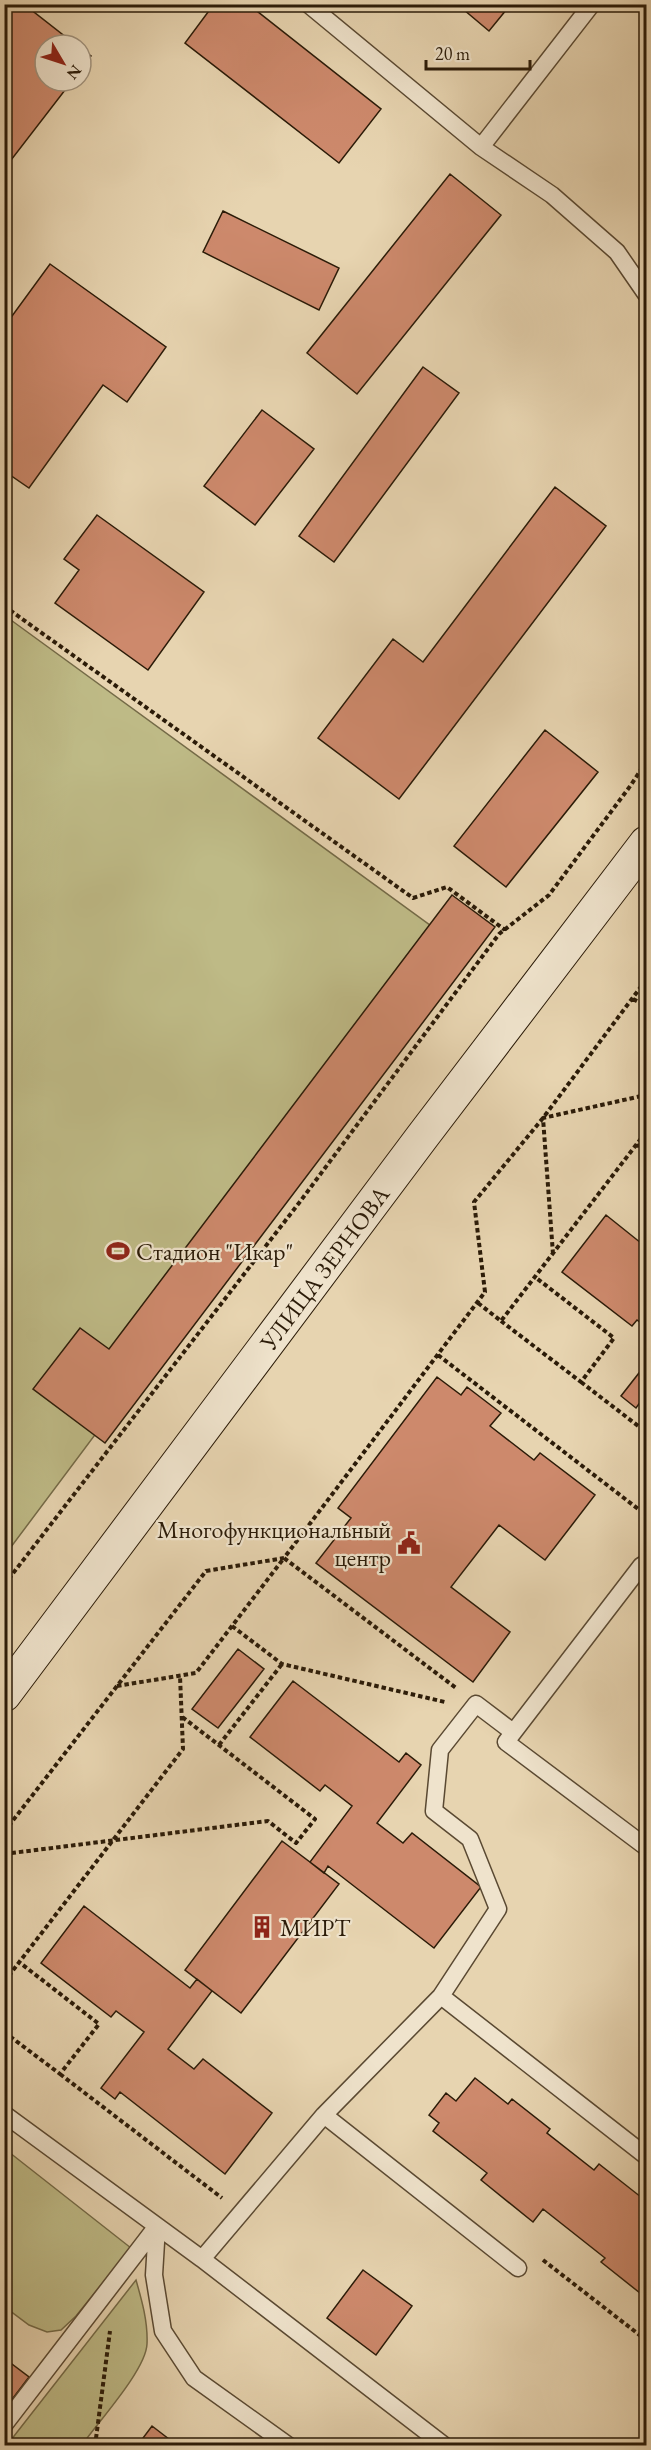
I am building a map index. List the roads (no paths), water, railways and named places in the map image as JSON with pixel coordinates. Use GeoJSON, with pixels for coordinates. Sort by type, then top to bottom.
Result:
{"type":"FeatureCollection","features":[{"type":"Feature","properties":{"kind":"main road","name":"УЛИЦА ЗЕРНОВА"},"geometry":{"type":"LineString","coordinates":[[4,1695],[422,1137],[646,843]]}},
{"type":"Feature","properties":{"kind":"lane"},"geometry":{"type":"LineString","coordinates":[[308,4],[481,147],[552,195],[617,252],[646,294]]}},
{"type":"Feature","properties":{"kind":"lane"},"geometry":{"type":"LineString","coordinates":[[481,147],[592,4]]}},
{"type":"Feature","properties":{"kind":"lane"},"geometry":{"type":"LineString","coordinates":[[646,1563],[641,1566],[506,1742],[646,1847]]}},
{"type":"Feature","properties":{"kind":"lane"},"geometry":{"type":"LineString","coordinates":[[202,2259],[324,2115],[441,1996],[498,1909],[470,1839],[434,1811],[440,1750],[476,1704],[513,1732]]}},
{"type":"Feature","properties":{"kind":"lane"},"geometry":{"type":"LineString","coordinates":[[441,1996],[646,2156]]}},
{"type":"Feature","properties":{"kind":"lane"},"geometry":{"type":"LineString","coordinates":[[4,2114],[202,2259],[445,2445]]}},
{"type":"Feature","properties":{"kind":"lane"},"geometry":{"type":"LineString","coordinates":[[324,2115],[518,2268]]}},
{"type":"Feature","properties":{"kind":"lane"},"geometry":{"type":"LineString","coordinates":[[4,2425],[157,2226]]}},
{"type":"Feature","properties":{"kind":"lane"},"geometry":{"type":"LineString","coordinates":[[157,2226],[154,2275],[163,2331],[194,2378],[289,2445]]}},
{"type":"Feature","properties":{"kind":"place","name":"Стадион \"Икар\""},"geometry":{"type":"Point","coordinates":[118,1251]}},
{"type":"Feature","properties":{"kind":"place","name":"Многофункциональный центр"},"geometry":{"type":"Point","coordinates":[409,1543]}},
{"type":"Feature","properties":{"kind":"place","name":"МИРТ"},"geometry":{"type":"Point","coordinates":[262,1927]}}]}
